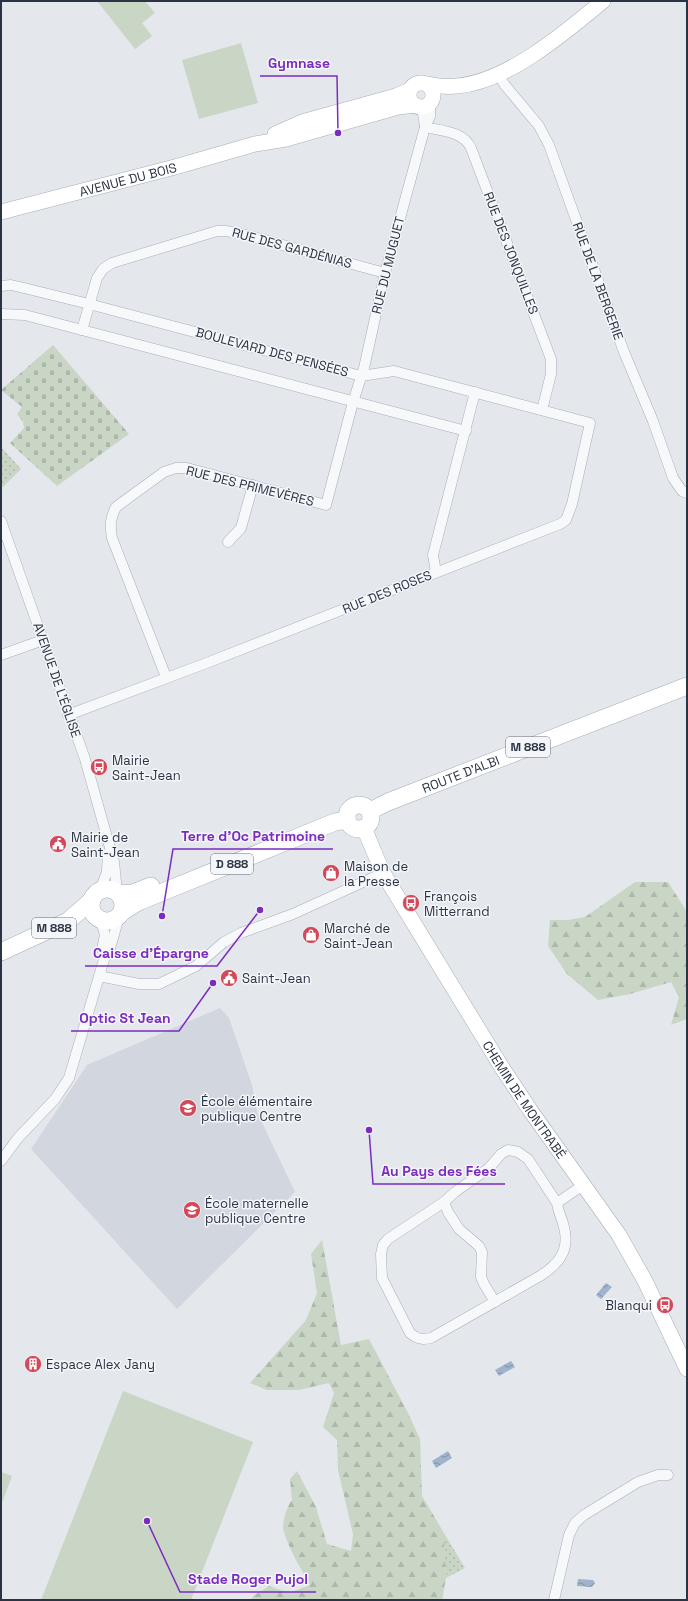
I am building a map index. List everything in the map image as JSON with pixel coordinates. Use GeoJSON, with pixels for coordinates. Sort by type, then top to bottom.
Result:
{"type":"FeatureCollection","features":[{"type":"Feature","properties":{"kind":"main road","name":"ROUTE D'ALBI"},"geometry":{"type":"LineString","coordinates":[[370,811],[388,802],[687,686]]}},
{"type":"Feature","properties":{"kind":"main road"},"geometry":{"type":"LineString","coordinates":[[356,804],[364,805],[370,811],[370,823],[364,828],[355,829],[347,820],[347,812],[356,804]]}},
{"type":"Feature","properties":{"kind":"main road"},"geometry":{"type":"LineString","coordinates":[[107,894],[123,904],[120,914],[108,922],[99,920],[91,910],[107,894],[133,893],[266,850],[335,822],[347,820]]}},
{"type":"Feature","properties":{"kind":"main road","name":"D 888"},"geometry":{"type":"LineString","coordinates":[[120,914],[138,902],[266,850]]}},
{"type":"Feature","properties":{"kind":"main road","name":"M 888"},"geometry":{"type":"LineString","coordinates":[[6,950],[68,921],[107,894]]}},
{"type":"Feature","properties":{"kind":"main road","name":"M 888"},"geometry":{"type":"LineString","coordinates":[[6,950],[91,920],[99,920]]}},
{"type":"Feature","properties":{"kind":"street"},"geometry":{"type":"LineString","coordinates":[[425,104],[410,98],[410,90],[417,84],[457,86],[480,81],[496,75],[553,42],[603,1]]}},
{"type":"Feature","properties":{"kind":"street","name":"RUE DE LA BERGERIE"},"geometry":{"type":"LineString","coordinates":[[496,75],[539,126],[549,145],[624,352],[653,421],[673,478],[682,491],[687,493]]}},
{"type":"Feature","properties":{"kind":"street"},"geometry":{"type":"LineString","coordinates":[[425,104],[433,93],[427,84]]}},
{"type":"Feature","properties":{"kind":"street"},"geometry":{"type":"LineString","coordinates":[[425,104],[457,86]]}},
{"type":"Feature","properties":{"kind":"street","name":"AVENUE DU BOIS"},"geometry":{"type":"LineString","coordinates":[[255,144],[302,122],[396,96],[410,90]]}},
{"type":"Feature","properties":{"kind":"street","name":"AVENUE DU BOIS"},"geometry":{"type":"LineString","coordinates":[[1,212],[175,167],[255,144],[286,139],[398,107],[425,104]]}},
{"type":"Feature","properties":{"kind":"street","name":"RUE DU MUGUET"},"geometry":{"type":"LineString","coordinates":[[353,402],[364,368],[385,273],[425,128],[425,104]]}},
{"type":"Feature","properties":{"kind":"street","name":"RUE DES JONQUILLES"},"geometry":{"type":"LineString","coordinates":[[425,128],[454,133],[468,141],[471,148],[551,359],[551,374],[542,410]]}},
{"type":"Feature","properties":{"kind":"street","name":"RUE DES GARDÉNIAS"},"geometry":{"type":"LineString","coordinates":[[82,330],[97,278],[103,268],[112,263],[217,231],[242,234],[385,273]]}},
{"type":"Feature","properties":{"kind":"street","name":"BOULEVARD DES PENSÉES"},"geometry":{"type":"LineString","coordinates":[[1,286],[11,285],[89,304],[361,376],[394,371],[542,410]]}},
{"type":"Feature","properties":{"kind":"street"},"geometry":{"type":"LineString","coordinates":[[1,314],[25,315],[466,431]]}},
{"type":"Feature","properties":{"kind":"street"},"geometry":{"type":"LineString","coordinates":[[436,572],[433,555],[475,392]]}},
{"type":"Feature","properties":{"kind":"street","name":"RUE DES PRIMEVÈRES"},"geometry":{"type":"LineString","coordinates":[[166,677],[112,538],[110,527],[111,516],[116,507],[164,472],[176,468],[187,468],[326,505],[353,402]]}},
{"type":"Feature","properties":{"kind":"street","name":"RUE DES ROSES"},"geometry":{"type":"LineString","coordinates":[[68,715],[204,664],[436,572],[550,529],[566,520],[572,504],[590,423],[542,410]]}},
{"type":"Feature","properties":{"kind":"street"},"geometry":{"type":"LineString","coordinates":[[228,542],[240,528],[252,485]]}},
{"type":"Feature","properties":{"kind":"street","name":"AVENUE DE L'ÉGLISE"},"geometry":{"type":"LineString","coordinates":[[1,521],[68,715],[85,759],[114,862],[107,894]]}},
{"type":"Feature","properties":{"kind":"street"},"geometry":{"type":"LineString","coordinates":[[1,655],[43,640]]}},
{"type":"Feature","properties":{"kind":"street","name":"CHEMIN DE MONTRABÉ"},"geometry":{"type":"LineString","coordinates":[[364,828],[383,873],[501,1066],[530,1110],[619,1235],[631,1255],[687,1369]]}},
{"type":"Feature","properties":{"kind":"street","name":"AVENUE DE L'ÉGLISE"},"geometry":{"type":"LineString","coordinates":[[107,894],[108,841]]}},
{"type":"Feature","properties":{"kind":"street"},"geometry":{"type":"LineString","coordinates":[[99,976],[139,984],[159,984],[196,966],[224,942],[240,933],[293,914],[383,873]]}},
{"type":"Feature","properties":{"kind":"street"},"geometry":{"type":"LineString","coordinates":[[1,1161],[18,1138],[55,1099],[68,1078],[105,956],[109,952],[120,914]]}},
{"type":"Feature","properties":{"kind":"street"},"geometry":{"type":"LineString","coordinates":[[99,920],[105,935],[102,949],[105,956]]}},
{"type":"Feature","properties":{"kind":"street"},"geometry":{"type":"LineString","coordinates":[[508,1150],[518,1152],[528,1159],[557,1203],[564,1225],[566,1239],[560,1260],[557,1264],[540,1276],[495,1302],[426,1339],[414,1336],[403,1321],[382,1278],[381,1254],[384,1245],[393,1234],[444,1202],[455,1192],[489,1168],[501,1154],[508,1150]]}},
{"type":"Feature","properties":{"kind":"street"},"geometry":{"type":"LineString","coordinates":[[557,1203],[583,1185]]}},
{"type":"Feature","properties":{"kind":"street"},"geometry":{"type":"LineString","coordinates":[[444,1202],[459,1230],[478,1246],[482,1252],[481,1277],[495,1302]]}},
{"type":"Feature","properties":{"kind":"street"},"geometry":{"type":"LineString","coordinates":[[554,1600],[569,1535],[575,1523],[584,1515],[638,1482],[653,1476],[668,1475]]}},
{"type":"Feature","properties":{"kind":"shaded area"},"geometry":{"type":"Polygon","coordinates":[[[220,1008],[229,1018],[252,1085],[257,1112],[295,1192],[177,1309],[31,1149],[87,1065],[220,1008]]]}},
{"type":"Feature","properties":{"kind":"green space"},"geometry":{"type":"Polygon","coordinates":[[[97,1],[145,1],[155,13],[142,23],[152,36],[135,49],[97,1]]]}},
{"type":"Feature","properties":{"kind":"green space"},"geometry":{"type":"Polygon","coordinates":[[[241,43],[258,103],[199,119],[182,60],[241,43]]]}},
{"type":"Feature","properties":{"kind":"green space"},"geometry":{"type":"Polygon","coordinates":[[[53,345],[129,434],[57,486],[10,443],[24,428],[23,422],[17,414],[22,407],[1,390],[53,345]]]}},
{"type":"Feature","properties":{"kind":"green space"},"geometry":{"type":"Polygon","coordinates":[[[1,447],[21,469],[3,487],[1,485],[1,447]]]}},
{"type":"Feature","properties":{"kind":"green space"},"geometry":{"type":"Polygon","coordinates":[[[635,882],[668,882],[687,912],[687,1019],[671,1025],[679,997],[671,982],[630,994],[598,1000],[567,974],[548,946],[550,920],[568,920],[585,917],[635,882]]]}},
{"type":"Feature","properties":{"kind":"green space"},"geometry":{"type":"Polygon","coordinates":[[[322,1240],[341,1345],[369,1339],[420,1439],[422,1496],[447,1538],[444,1545],[446,1578],[442,1600],[252,1600],[253,1596],[269,1586],[289,1593],[310,1585],[292,1552],[283,1529],[285,1515],[292,1500],[290,1479],[297,1471],[316,1507],[327,1544],[351,1551],[353,1534],[338,1470],[337,1440],[323,1427],[334,1393],[329,1383],[299,1390],[267,1390],[250,1383],[306,1320],[317,1293],[311,1254],[322,1240]]]}},
{"type":"Feature","properties":{"kind":"green space"},"geometry":{"type":"Polygon","coordinates":[[[123,1391],[253,1442],[191,1600],[41,1600],[123,1391]]]}},
{"type":"Feature","properties":{"kind":"green space"},"geometry":{"type":"Polygon","coordinates":[[[1,1472],[12,1476],[1,1506],[1,1472]]]}},
{"type":"Feature","properties":{"kind":"green space"},"geometry":{"type":"Polygon","coordinates":[[[447,1538],[465,1568],[446,1578],[444,1545],[447,1538]]]}},
{"type":"Feature","properties":{"kind":"water"},"geometry":{"type":"Polygon","coordinates":[[[606,1283],[612,1287],[601,1299],[596,1295],[606,1283]]]}},
{"type":"Feature","properties":{"kind":"water"},"geometry":{"type":"Polygon","coordinates":[[[511,1361],[515,1367],[499,1376],[495,1370],[511,1361]]]}},
{"type":"Feature","properties":{"kind":"water"},"geometry":{"type":"Polygon","coordinates":[[[448,1451],[452,1458],[436,1468],[432,1461],[448,1451]]]}},
{"type":"Feature","properties":{"kind":"water"},"geometry":{"type":"Polygon","coordinates":[[[578,1579],[593,1580],[595,1583],[592,1587],[577,1586],[578,1579]]]}},
{"type":"Feature","properties":{"kind":"place","name":"Gymnase"},"geometry":{"type":"Point","coordinates":[338,133]}},
{"type":"Feature","properties":{"kind":"place","name":"Mairie Saint-Jean"},"geometry":{"type":"Point","coordinates":[99,767]}},
{"type":"Feature","properties":{"kind":"place","name":"Mairie de Saint-Jean"},"geometry":{"type":"Point","coordinates":[58,844]}},
{"type":"Feature","properties":{"kind":"place","name":"Maison de la Presse"},"geometry":{"type":"Point","coordinates":[331,873]}},
{"type":"Feature","properties":{"kind":"place","name":"François Mitterrand"},"geometry":{"type":"Point","coordinates":[411,903]}},
{"type":"Feature","properties":{"kind":"place","name":"Caisse d'Épargne"},"geometry":{"type":"Point","coordinates":[260,910]}},
{"type":"Feature","properties":{"kind":"place","name":"Terre d'Oc Patrimoine"},"geometry":{"type":"Point","coordinates":[162,916]}},
{"type":"Feature","properties":{"kind":"place","name":"Marché de Saint-Jean"},"geometry":{"type":"Point","coordinates":[311,935]}},
{"type":"Feature","properties":{"kind":"place","name":"Saint-Jean"},"geometry":{"type":"Point","coordinates":[229,978]}},
{"type":"Feature","properties":{"kind":"place","name":"Optic St Jean"},"geometry":{"type":"Point","coordinates":[213,983]}},
{"type":"Feature","properties":{"kind":"place","name":"École élémentaire publique Centre"},"geometry":{"type":"Point","coordinates":[188,1108]}},
{"type":"Feature","properties":{"kind":"place","name":"Au Pays des Fées"},"geometry":{"type":"Point","coordinates":[369,1130]}},
{"type":"Feature","properties":{"kind":"place","name":"École maternelle publique Centre"},"geometry":{"type":"Point","coordinates":[192,1210]}},
{"type":"Feature","properties":{"kind":"place","name":"Blanqui"},"geometry":{"type":"Point","coordinates":[665,1305]}},
{"type":"Feature","properties":{"kind":"place","name":"Espace Alex Jany"},"geometry":{"type":"Point","coordinates":[33,1364]}},
{"type":"Feature","properties":{"kind":"place","name":"Stade Roger Pujol"},"geometry":{"type":"Point","coordinates":[147,1521]}}]}
